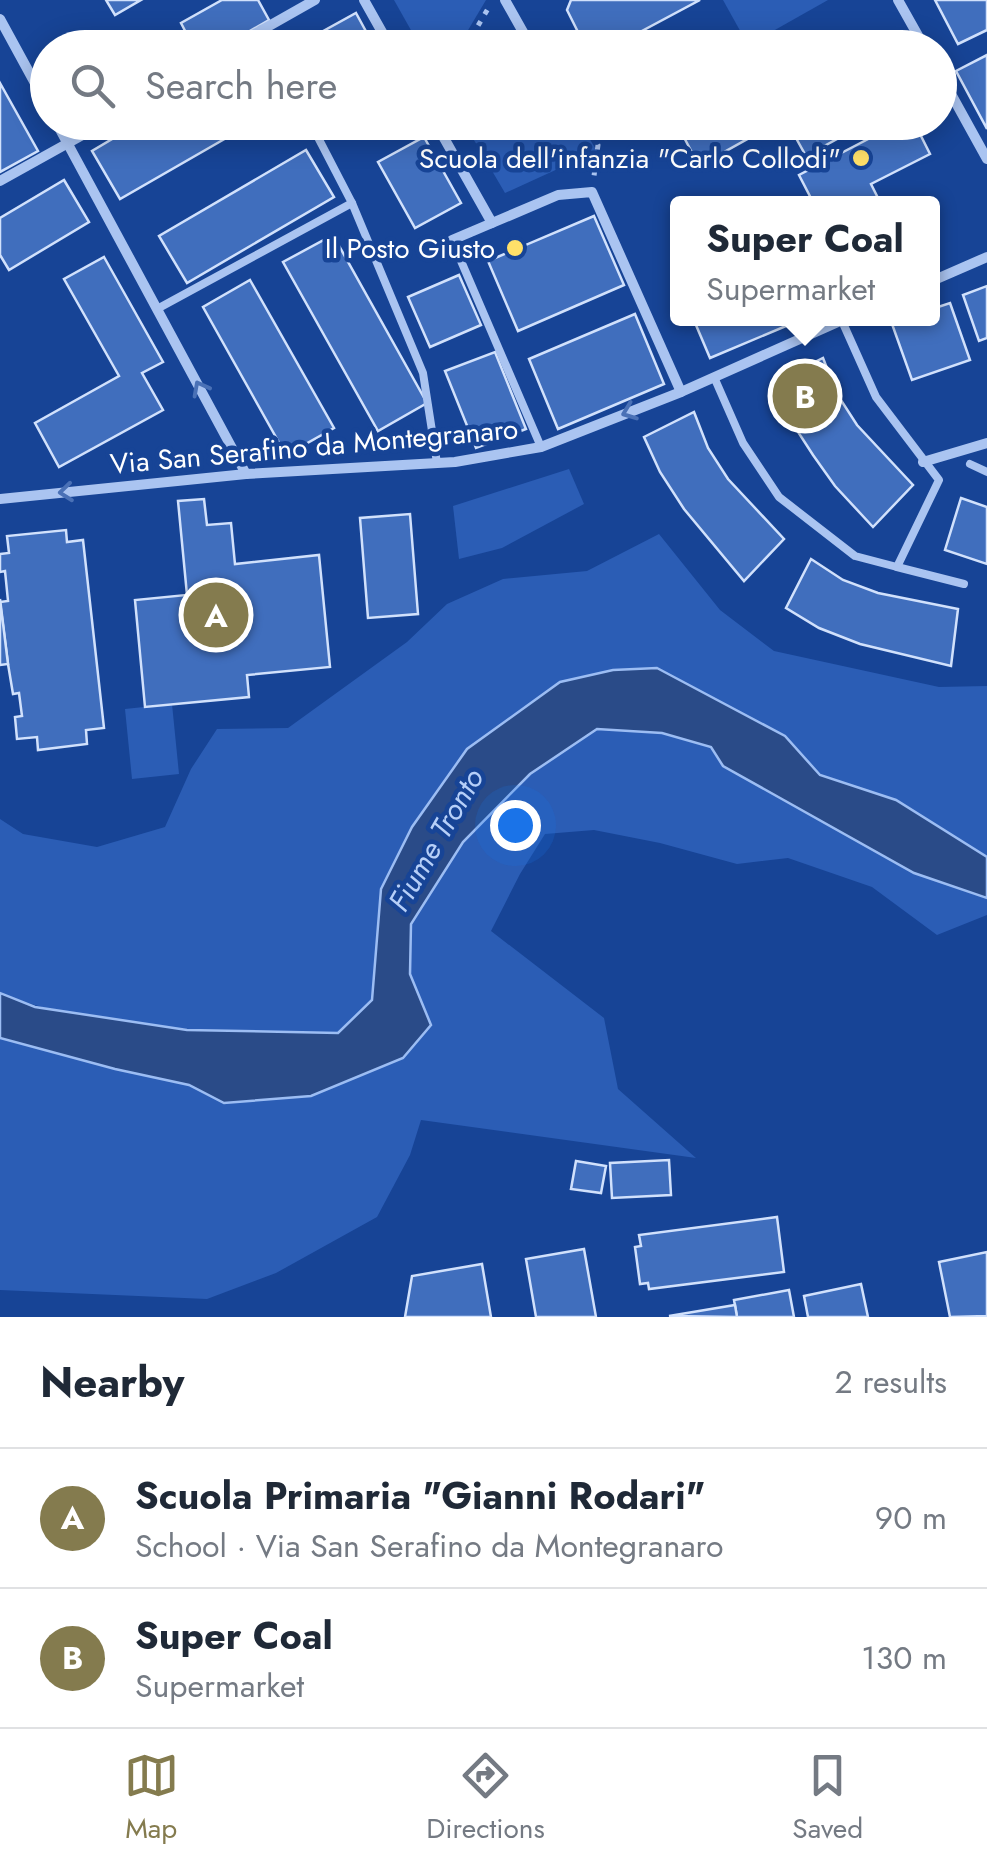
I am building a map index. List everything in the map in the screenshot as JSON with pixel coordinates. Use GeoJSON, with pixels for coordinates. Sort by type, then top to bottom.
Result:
{"type":"FeatureCollection","features":[{"type":"Feature","properties":{"kind":"street"},"geometry":{"type":"LineString","coordinates":[[260,29],[315,0]]}},
{"type":"Feature","properties":{"kind":"street"},"geometry":{"type":"LineString","coordinates":[[364,0],[381,30]]}},
{"type":"Feature","properties":{"kind":"street"},"geometry":{"type":"LineString","coordinates":[[505,0],[522,30]]}},
{"type":"Feature","properties":{"kind":"street"},"geometry":{"type":"LineString","coordinates":[[898,0],[915,30]]}},
{"type":"Feature","properties":{"kind":"street"},"geometry":{"type":"LineString","coordinates":[[0,19],[30,74]]}},
{"type":"Feature","properties":{"kind":"street"},"geometry":{"type":"LineString","coordinates":[[957,105],[987,159]]}},
{"type":"Feature","properties":{"kind":"street"},"geometry":{"type":"LineString","coordinates":[[66,140],[246,474]]}},
{"type":"Feature","properties":{"kind":"street"},"geometry":{"type":"LineString","coordinates":[[0,182],[75,140]]}},
{"type":"Feature","properties":{"kind":"street"},"geometry":{"type":"LineString","coordinates":[[444,140],[492,223]]}},
{"type":"Feature","properties":{"kind":"street"},"geometry":{"type":"LineString","coordinates":[[452,240],[558,195],[592,192],[681,392]]}},
{"type":"Feature","properties":{"kind":"street"},"geometry":{"type":"LineString","coordinates":[[940,278],[987,257]]}},
{"type":"Feature","properties":{"kind":"street","name":"Via San Serafino da Montegranaro"},"geometry":{"type":"LineString","coordinates":[[0,499],[246,474],[437,462],[541,447],[681,392],[831,326]]}},
{"type":"Feature","properties":{"kind":"street"},"geometry":{"type":"LineString","coordinates":[[923,462],[987,443]]}},
{"type":"Feature","properties":{"kind":"lane"},"geometry":{"type":"LineString","coordinates":[[319,140],[352,203],[424,373],[437,462]]}},
{"type":"Feature","properties":{"kind":"lane"},"geometry":{"type":"LineString","coordinates":[[158,309],[352,203]]}},
{"type":"Feature","properties":{"kind":"lane"},"geometry":{"type":"LineString","coordinates":[[452,240],[541,447]]}},
{"type":"Feature","properties":{"kind":"lane"},"geometry":{"type":"LineString","coordinates":[[847,326],[876,397],[939,480],[896,566]]}},
{"type":"Feature","properties":{"kind":"lane"},"geometry":{"type":"LineString","coordinates":[[714,378],[742,443],[779,498],[856,556],[964,584]]}},
{"type":"Feature","properties":{"kind":"lane"},"geometry":{"type":"LineString","coordinates":[[970,464],[987,472]]}},
{"type":"Feature","properties":{"kind":"path"},"geometry":{"type":"LineString","coordinates":[[476,30],[493,0]]}},
{"type":"Feature","properties":{"kind":"path"},"geometry":{"type":"LineString","coordinates":[[592,192],[598,145],[595,140]]}},
{"type":"Feature","properties":{"kind":"shaded area"},"geometry":{"type":"Polygon","coordinates":[[[394,0],[486,0],[468,30],[411,30],[394,0]]]}},
{"type":"Feature","properties":{"kind":"shaded area"},"geometry":{"type":"Polygon","coordinates":[[[723,0],[828,0],[775,30],[740,30],[723,0]]]}},
{"type":"Feature","properties":{"kind":"shaded area"},"geometry":{"type":"Polygon","coordinates":[[[474,140],[590,140],[597,151],[505,193],[474,140]]]}},
{"type":"Feature","properties":{"kind":"shaded area"},"geometry":{"type":"Polygon","coordinates":[[[569,469],[584,504],[502,548],[459,559],[453,506],[569,469]]]}},
{"type":"Feature","properties":{"kind":"shaded area"},"geometry":{"type":"Polygon","coordinates":[[[659,534],[720,610],[774,651],[939,687],[987,686],[987,857],[896,800],[820,775],[785,736],[657,668],[381,889],[372,1000],[338,1033],[123,1023],[39,1006],[0,993],[0,819],[23,834],[97,847],[165,827],[191,769],[217,729],[288,728],[407,642],[447,604],[503,579],[587,571],[659,534]]]}},
{"type":"Feature","properties":{"kind":"shaded area"},"geometry":{"type":"Polygon","coordinates":[[[172,704],[179,774],[132,779],[125,709],[172,704]]]}},
{"type":"Feature","properties":{"kind":"shaded area"},"geometry":{"type":"Polygon","coordinates":[[[597,729],[662,733],[711,747],[723,766],[914,873],[987,898],[987,915],[937,935],[872,887],[788,858],[737,864],[594,830],[545,834],[491,931],[604,1018],[618,1089],[696,1158],[421,1120],[410,1155],[377,1217],[276,1273],[207,1299],[0,1290],[0,1038],[189,1085],[224,1103],[431,1025],[410,975],[411,924],[463,842],[530,774],[597,729]]]}},
{"type":"Feature","properties":{"kind":"water","name":"Fiume Tronto"},"geometry":{"type":"Polygon","coordinates":[[[657,668],[785,736],[820,775],[896,800],[987,857],[987,898],[914,873],[723,766],[711,747],[662,733],[597,729],[530,774],[463,842],[411,924],[410,974],[431,1025],[403,1058],[311,1096],[224,1103],[189,1085],[0,1038],[0,993],[35,1007],[187,1030],[338,1033],[372,1000],[381,889],[412,827],[467,749],[560,682],[613,670],[657,668]]]}},
{"type":"Feature","properties":{"kind":"building"},"geometry":{"type":"Polygon","coordinates":[[[106,0],[141,0],[115,15],[106,0]]]}},
{"type":"Feature","properties":{"kind":"building"},"geometry":{"type":"Polygon","coordinates":[[[222,0],[258,0],[269,20],[252,30],[185,30],[181,23],[222,0]]]}},
{"type":"Feature","properties":{"kind":"building"},"geometry":{"type":"Polygon","coordinates":[[[571,0],[700,0],[644,30],[577,30],[567,10],[571,0]]]}},
{"type":"Feature","properties":{"kind":"building"},"geometry":{"type":"Polygon","coordinates":[[[935,0],[987,0],[987,30],[958,44],[957,30],[951,30],[935,0]]]}},
{"type":"Feature","properties":{"kind":"building"},"geometry":{"type":"Polygon","coordinates":[[[356,13],[365,30],[325,30],[356,13]]]}},
{"type":"Feature","properties":{"kind":"building"},"geometry":{"type":"Polygon","coordinates":[[[987,55],[987,129],[957,73],[987,55]]]}},
{"type":"Feature","properties":{"kind":"building"},"geometry":{"type":"Polygon","coordinates":[[[0,83],[38,151],[0,172],[0,83]]]}},
{"type":"Feature","properties":{"kind":"building"},"geometry":{"type":"Polygon","coordinates":[[[111,140],[223,140],[120,199],[92,151],[111,140]]]}},
{"type":"Feature","properties":{"kind":"building"},"geometry":{"type":"Polygon","coordinates":[[[418,140],[426,140],[461,203],[415,228],[378,162],[418,140]]]}},
{"type":"Feature","properties":{"kind":"building"},"geometry":{"type":"Polygon","coordinates":[[[685,140],[746,140],[699,166],[685,140]]]}},
{"type":"Feature","properties":{"kind":"building"},"geometry":{"type":"Polygon","coordinates":[[[797,140],[835,140],[806,156],[797,140]]]}},
{"type":"Feature","properties":{"kind":"building"},"geometry":{"type":"Polygon","coordinates":[[[866,140],[923,140],[930,154],[871,184],[877,196],[810,196],[799,175],[866,140]]]}},
{"type":"Feature","properties":{"kind":"building"},"geometry":{"type":"Polygon","coordinates":[[[306,150],[334,197],[187,283],[159,236],[306,150]]]}},
{"type":"Feature","properties":{"kind":"building"},"geometry":{"type":"Polygon","coordinates":[[[64,180],[89,222],[9,270],[0,255],[0,218],[64,180]]]}},
{"type":"Feature","properties":{"kind":"building"},"geometry":{"type":"Polygon","coordinates":[[[594,216],[624,285],[518,331],[488,261],[594,216]]]}},
{"type":"Feature","properties":{"kind":"building"},"geometry":{"type":"Polygon","coordinates":[[[333,235],[427,403],[378,431],[283,262],[333,235]]]}},
{"type":"Feature","properties":{"kind":"building"},"geometry":{"type":"Polygon","coordinates":[[[104,257],[163,362],[142,373],[163,410],[59,467],[35,423],[119,376],[64,279],[104,257]]]}},
{"type":"Feature","properties":{"kind":"building"},"geometry":{"type":"Polygon","coordinates":[[[459,275],[481,325],[430,347],[408,297],[459,275]]]}},
{"type":"Feature","properties":{"kind":"building"},"geometry":{"type":"Polygon","coordinates":[[[250,280],[334,428],[286,455],[203,307],[250,280]]]}},
{"type":"Feature","properties":{"kind":"building"},"geometry":{"type":"Polygon","coordinates":[[[987,286],[987,338],[979,341],[963,295],[987,286]]]}},
{"type":"Feature","properties":{"kind":"building"},"geometry":{"type":"Polygon","coordinates":[[[950,303],[970,360],[912,380],[893,326],[940,326],[940,306],[950,303]]]}},
{"type":"Feature","properties":{"kind":"building"},"geometry":{"type":"Polygon","coordinates":[[[635,314],[664,384],[558,429],[529,359],[635,314]]]}},
{"type":"Feature","properties":{"kind":"building"},"geometry":{"type":"Polygon","coordinates":[[[696,326],[786,326],[710,358],[696,326]]]}},
{"type":"Feature","properties":{"kind":"building"},"geometry":{"type":"Polygon","coordinates":[[[495,352],[526,429],[476,448],[445,371],[495,352]]]}},
{"type":"Feature","properties":{"kind":"building"},"geometry":{"type":"Polygon","coordinates":[[[823,358],[837,394],[857,425],[913,485],[873,527],[813,455],[789,418],[773,383],[823,358]]]}},
{"type":"Feature","properties":{"kind":"building"},"geometry":{"type":"Polygon","coordinates":[[[694,412],[708,448],[728,479],[784,539],[744,581],[684,509],[660,472],[644,437],[694,412]]]}},
{"type":"Feature","properties":{"kind":"building"},"geometry":{"type":"Polygon","coordinates":[[[961,498],[987,507],[987,564],[945,550],[961,498]]]}},
{"type":"Feature","properties":{"kind":"building"},"geometry":{"type":"Polygon","coordinates":[[[204,499],[207,525],[231,523],[235,564],[319,555],[330,667],[247,675],[249,697],[145,707],[135,600],[187,595],[178,501],[204,499]]]}},
{"type":"Feature","properties":{"kind":"building"},"geometry":{"type":"Polygon","coordinates":[[[410,514],[418,614],[368,618],[360,518],[410,514]]]}},
{"type":"Feature","properties":{"kind":"building"},"geometry":{"type":"Polygon","coordinates":[[[66,530],[67,542],[83,540],[104,728],[86,730],[87,744],[38,750],[37,737],[17,739],[15,717],[22,716],[19,693],[13,694],[8,664],[0,602],[8,601],[5,571],[0,572],[0,554],[9,553],[7,536],[66,530]]]}},
{"type":"Feature","properties":{"kind":"building"},"geometry":{"type":"Polygon","coordinates":[[[811,559],[843,580],[878,593],[958,609],[951,666],[860,644],[819,628],[786,608],[811,559]]]}},
{"type":"Feature","properties":{"kind":"building"},"geometry":{"type":"Polygon","coordinates":[[[0,599],[8,664],[0,665],[0,599]]]}},
{"type":"Feature","properties":{"kind":"building"},"geometry":{"type":"Polygon","coordinates":[[[669,1160],[671,1195],[612,1198],[610,1163],[669,1160]]]}},
{"type":"Feature","properties":{"kind":"building"},"geometry":{"type":"Polygon","coordinates":[[[576,1161],[606,1166],[601,1193],[571,1189],[576,1161]]]}},
{"type":"Feature","properties":{"kind":"building"},"geometry":{"type":"Polygon","coordinates":[[[777,1217],[784,1272],[649,1289],[648,1283],[640,1284],[635,1247],[641,1246],[639,1235],[777,1217]]]}},
{"type":"Feature","properties":{"kind":"building"},"geometry":{"type":"Polygon","coordinates":[[[584,1249],[596,1317],[536,1317],[526,1259],[584,1249]]]}},
{"type":"Feature","properties":{"kind":"building"},"geometry":{"type":"Polygon","coordinates":[[[987,1252],[987,1316],[950,1317],[939,1262],[987,1252]]]}},
{"type":"Feature","properties":{"kind":"building"},"geometry":{"type":"Polygon","coordinates":[[[482,1264],[491,1317],[405,1317],[412,1276],[482,1264]]]}},
{"type":"Feature","properties":{"kind":"building"},"geometry":{"type":"Polygon","coordinates":[[[861,1284],[868,1317],[808,1317],[804,1296],[861,1284]]]}},
{"type":"Feature","properties":{"kind":"building"},"geometry":{"type":"Polygon","coordinates":[[[789,1290],[794,1317],[737,1317],[734,1300],[789,1290]]]}},
{"type":"Feature","properties":{"kind":"building"},"geometry":{"type":"Polygon","coordinates":[[[735,1305],[737,1317],[669,1316],[735,1305]]]}},
{"type":"Feature","properties":{"kind":"place","name":"Scuola dell'infanzia \"Carlo Collodi\""},"geometry":{"type":"Point","coordinates":[861,158]}},
{"type":"Feature","properties":{"kind":"place","name":"Il Posto Giusto"},"geometry":{"type":"Point","coordinates":[515,248]}},
{"type":"Feature","properties":{"kind":"place","name":"Super Coal"},"geometry":{"type":"Point","coordinates":[805,396]}},
{"type":"Feature","properties":{"kind":"place","name":"Scuola Primaria \"Gianni Rodari\""},"geometry":{"type":"Point","coordinates":[216,615]}}]}
